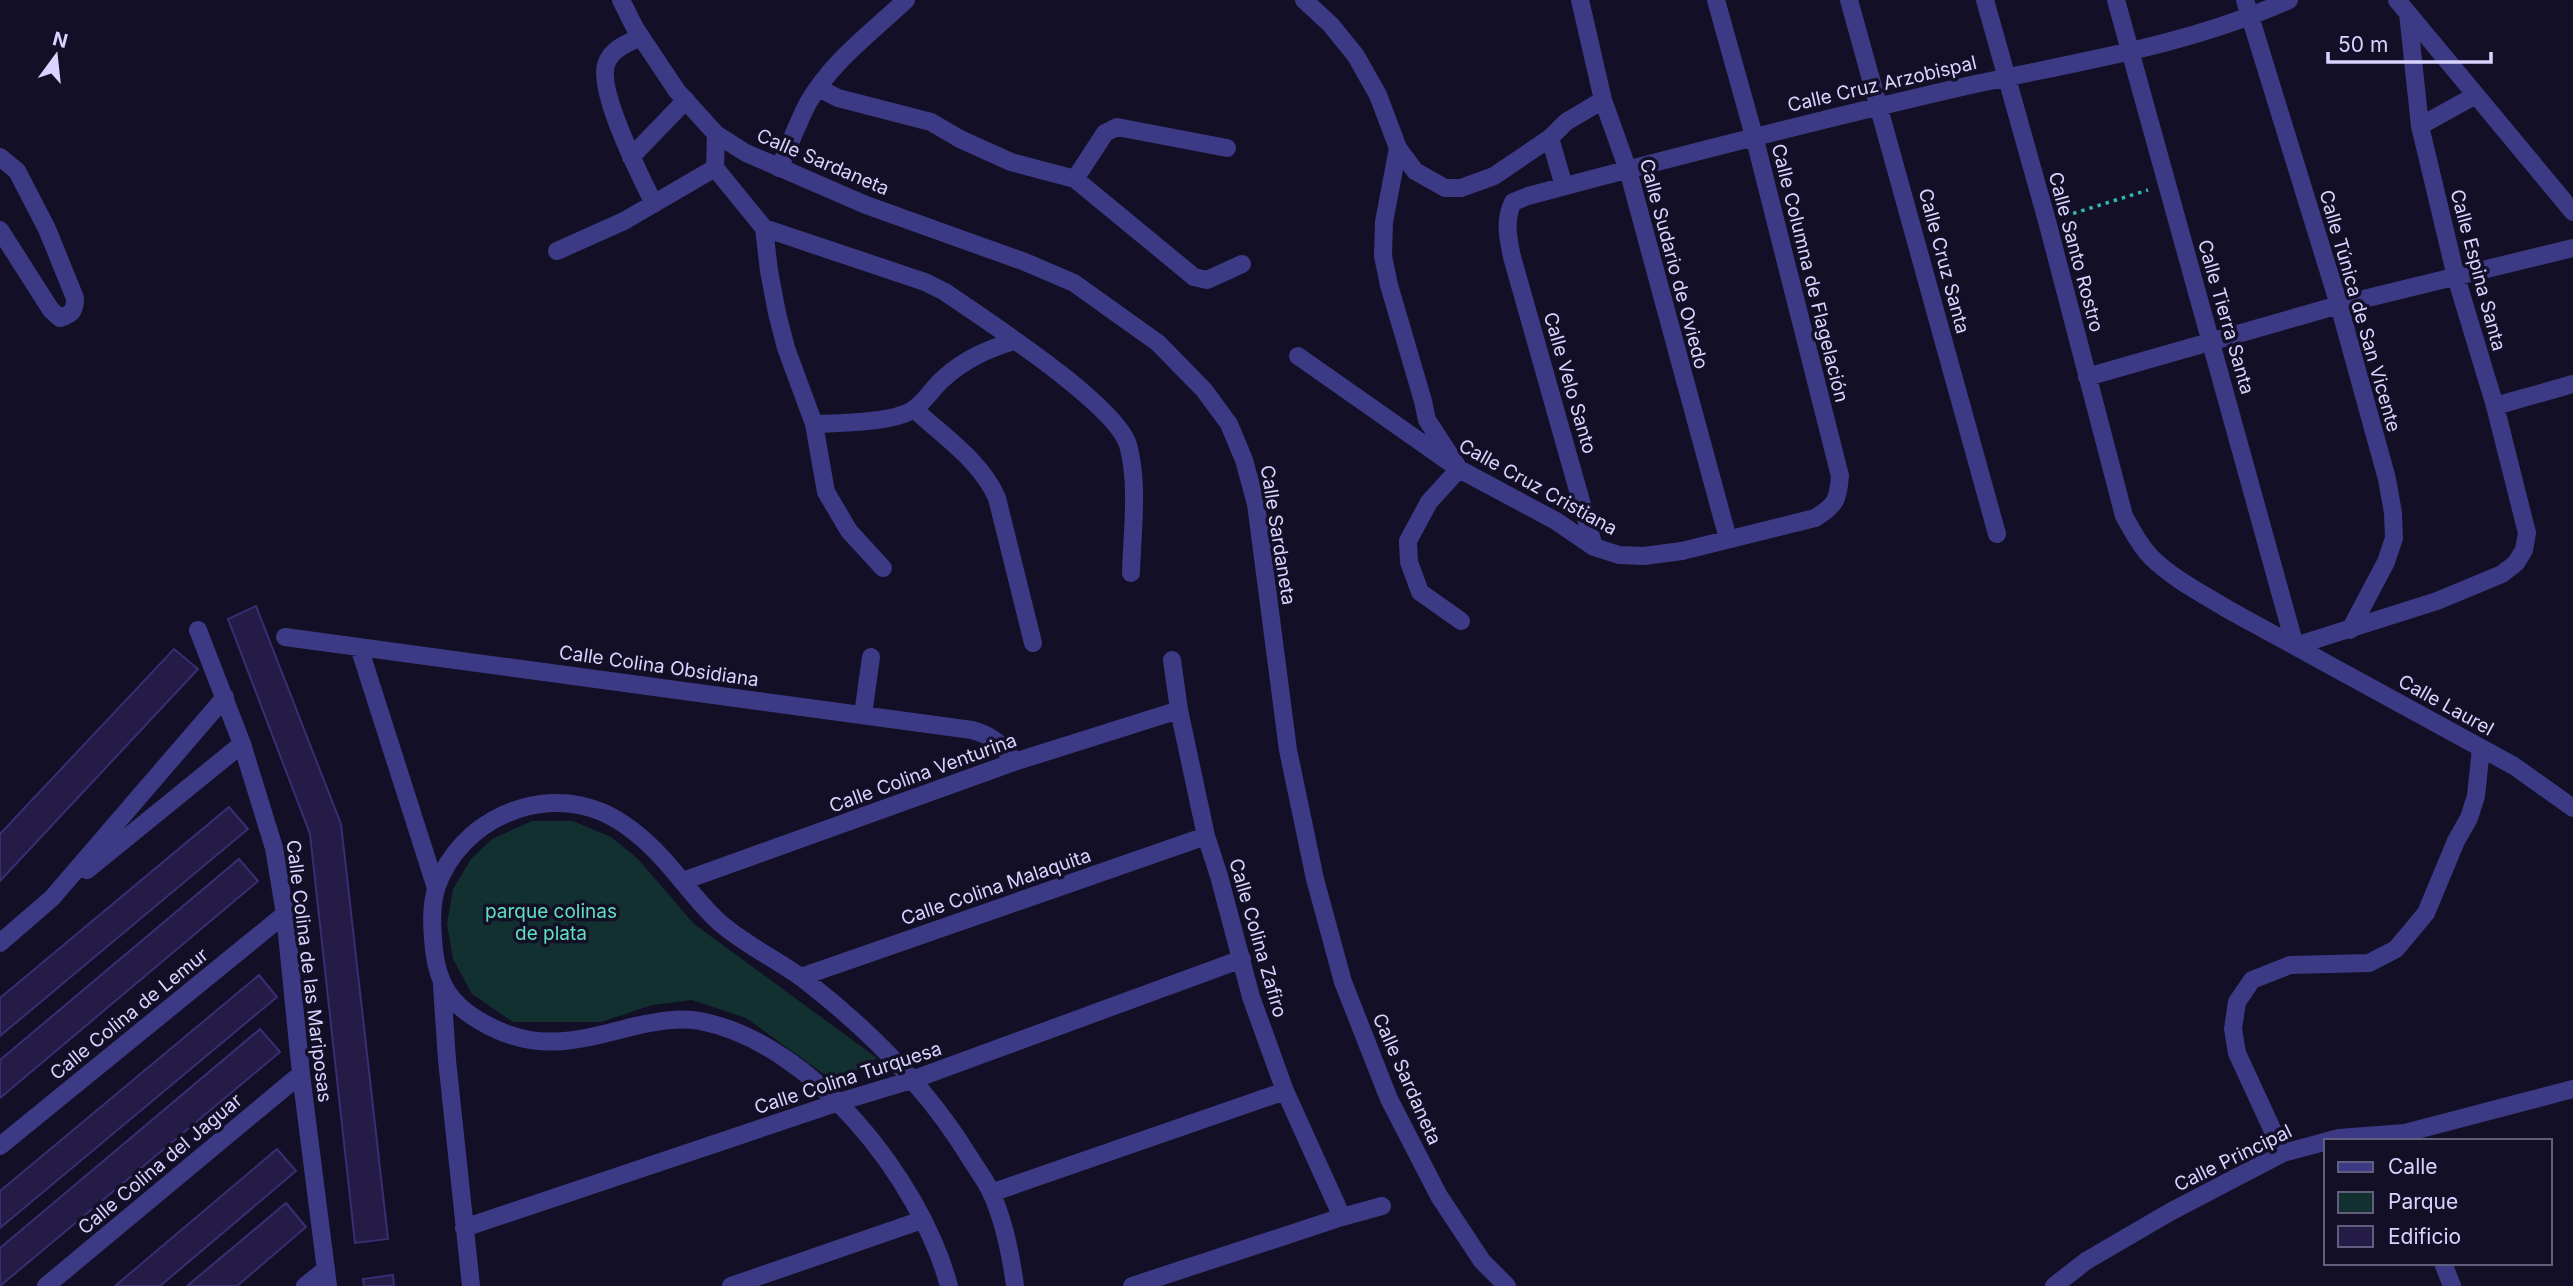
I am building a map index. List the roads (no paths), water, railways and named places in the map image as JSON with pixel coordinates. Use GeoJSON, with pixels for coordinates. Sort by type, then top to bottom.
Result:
{"type":"FeatureCollection","features":[{"type":"Feature","properties":{"kind":"street","name":"Calle Sardaneta"},"geometry":{"type":"LineString","coordinates":[[621,0],[641,37],[686,100],[716,134],[746,153],[866,205],[1025,262],[1074,283],[1158,343],[1204,390],[1229,424],[1244,460],[1256,504],[1288,750],[1315,879],[1343,982],[1389,1100],[1439,1196],[1482,1261],[1507,1286]]}},
{"type":"Feature","properties":{"kind":"street"},"geometry":{"type":"LineString","coordinates":[[779,168],[808,103],[818,88],[836,65],[906,0]]}},
{"type":"Feature","properties":{"kind":"street"},"geometry":{"type":"LineString","coordinates":[[1304,0],[1331,25],[1356,56],[1378,94],[1398,148],[1415,171],[1445,188],[1461,188],[1494,176],[1550,138],[1566,121],[1603,100]]}},
{"type":"Feature","properties":{"kind":"street","name":"Calle Sudario de Oviedo"},"geometry":{"type":"LineString","coordinates":[[1580,0],[1603,100],[1628,170],[1728,539]]}},
{"type":"Feature","properties":{"kind":"street","name":"Calle Columna de Flagelación"},"geometry":{"type":"LineString","coordinates":[[1716,0],[1754,136],[1840,475]]}},
{"type":"Feature","properties":{"kind":"street","name":"Calle Cruz Santa"},"geometry":{"type":"LineString","coordinates":[[1849,0],[1997,534]]}},
{"type":"Feature","properties":{"kind":"street","name":"Calle Santo Rostro"},"geometry":{"type":"LineString","coordinates":[[1985,0],[2047,221],[2123,516]]}},
{"type":"Feature","properties":{"kind":"street","name":"Calle Tierra Santa"},"geometry":{"type":"LineString","coordinates":[[2116,0],[2295,646]]}},
{"type":"Feature","properties":{"kind":"street","name":"Calle Túnica de San Vicente"},"geometry":{"type":"LineString","coordinates":[[2245,0],[2339,305],[2387,479],[2393,513],[2394,538],[2371,593],[2350,630]]}},
{"type":"Feature","properties":{"kind":"street","name":"Calle Cruz Arzobispal"},"geometry":{"type":"LineString","coordinates":[[1507,231],[1507,215],[1513,202],[1564,186],[1880,106],[2131,52],[2249,18],[2290,0]]}},
{"type":"Feature","properties":{"kind":"street"},"geometry":{"type":"LineString","coordinates":[[2403,7],[2573,212]]}},
{"type":"Feature","properties":{"kind":"street","name":"Calle Espina Santa"},"geometry":{"type":"LineString","coordinates":[[2350,630],[2437,601],[2502,574],[2516,563],[2524,550],[2527,533],[2495,405],[2456,277],[2420,126],[2403,7]]}},
{"type":"Feature","properties":{"kind":"street"},"geometry":{"type":"LineString","coordinates":[[641,37],[614,51],[606,64],[605,83],[631,157],[654,204]]}},
{"type":"Feature","properties":{"kind":"street"},"geometry":{"type":"LineString","coordinates":[[818,88],[838,98],[931,122],[960,139],[1011,162],[1075,179],[1194,276],[1207,280],[1242,264]]}},
{"type":"Feature","properties":{"kind":"street"},"geometry":{"type":"LineString","coordinates":[[2420,126],[2476,95]]}},
{"type":"Feature","properties":{"kind":"street"},"geometry":{"type":"LineString","coordinates":[[631,157],[686,100]]}},
{"type":"Feature","properties":{"kind":"street"},"geometry":{"type":"LineString","coordinates":[[1075,179],[1105,133],[1117,127],[1227,148]]}},
{"type":"Feature","properties":{"kind":"street"},"geometry":{"type":"LineString","coordinates":[[716,134],[715,168],[764,228],[925,282],[945,292],[1099,404],[1128,442],[1133,482],[1131,573]]}},
{"type":"Feature","properties":{"kind":"street"},"geometry":{"type":"LineString","coordinates":[[1550,138],[1564,186]]}},
{"type":"Feature","properties":{"kind":"street"},"geometry":{"type":"LineString","coordinates":[[1398,148],[1384,222],[1383,256],[1427,420],[1459,469],[1429,502],[1408,541],[1409,562],[1420,592],[1461,621]]}},
{"type":"Feature","properties":{"kind":"street"},"geometry":{"type":"LineString","coordinates":[[0,157],[17,171],[47,229],[75,298],[75,308],[71,315],[60,318],[51,310],[0,230]]}},
{"type":"Feature","properties":{"kind":"street"},"geometry":{"type":"LineString","coordinates":[[557,251],[624,221],[715,168]]}},
{"type":"Feature","properties":{"kind":"street"},"geometry":{"type":"LineString","coordinates":[[764,228],[777,313],[786,348],[814,424],[826,492],[849,531],[883,568]]}},
{"type":"Feature","properties":{"kind":"street","name":"Calle Velo Santo"},"geometry":{"type":"LineString","coordinates":[[1507,231],[1594,547]]}},
{"type":"Feature","properties":{"kind":"street"},"geometry":{"type":"LineString","coordinates":[[2087,377],[2339,305],[2573,248]]}},
{"type":"Feature","properties":{"kind":"street"},"geometry":{"type":"LineString","coordinates":[[814,424],[902,415],[914,409],[943,378],[965,361],[988,349],[1014,341]]}},
{"type":"Feature","properties":{"kind":"street","name":"Calle Cruz Cristiana"},"geometry":{"type":"LineString","coordinates":[[1298,356],[1459,469],[1556,521],[1594,547],[1619,555],[1644,556],[1682,551],[1815,518],[1830,509],[1839,496],[1840,475]]}},
{"type":"Feature","properties":{"kind":"street"},"geometry":{"type":"LineString","coordinates":[[2495,405],[2573,384]]}},
{"type":"Feature","properties":{"kind":"street"},"geometry":{"type":"LineString","coordinates":[[914,409],[981,470],[991,483],[1032,643]]}},
{"type":"Feature","properties":{"kind":"street","name":"Calle Laurel"},"geometry":{"type":"LineString","coordinates":[[2123,516],[2136,539],[2152,558],[2208,597],[2514,766],[2573,808]]}},
{"type":"Feature","properties":{"kind":"street","name":"Calle Colina de las Mariposas"},"geometry":{"type":"LineString","coordinates":[[198,630],[225,697],[268,820],[285,914],[301,1074],[327,1278]]}},
{"type":"Feature","properties":{"kind":"street"},"geometry":{"type":"LineString","coordinates":[[2295,646],[2350,630]]}},
{"type":"Feature","properties":{"kind":"street","name":"Calle Colina Obsidiana"},"geometry":{"type":"LineString","coordinates":[[285,637],[982,732],[1000,744],[1014,762]]}},
{"type":"Feature","properties":{"kind":"street"},"geometry":{"type":"LineString","coordinates":[[359,647],[436,888]]}},
{"type":"Feature","properties":{"kind":"street"},"geometry":{"type":"LineString","coordinates":[[863,715],[871,657]]}},
{"type":"Feature","properties":{"kind":"street","name":"Calle Colina Zafiro"},"geometry":{"type":"LineString","coordinates":[[1172,660],[1179,710],[1206,836],[1251,997],[1285,1091],[1342,1217]]}},
{"type":"Feature","properties":{"kind":"street"},"geometry":{"type":"LineString","coordinates":[[52,898],[225,697]]}},
{"type":"Feature","properties":{"kind":"street","name":"Calle Colina Venturina"},"geometry":{"type":"LineString","coordinates":[[682,881],[1014,762],[1179,710]]}},
{"type":"Feature","properties":{"kind":"street"},"geometry":{"type":"LineString","coordinates":[[0,943],[242,744]]}},
{"type":"Feature","properties":{"kind":"street"},"geometry":{"type":"LineString","coordinates":[[2283,1153],[2237,1053],[2233,1029],[2237,1002],[2252,980],[2290,965],[2369,963],[2396,949],[2426,913],[2456,841],[2469,818],[2476,796],[2480,748]]}},
{"type":"Feature","properties":{"kind":"street"},"geometry":{"type":"LineString","coordinates":[[471,1286],[447,1060],[442,986],[432,927],[436,888],[447,863],[461,845],[480,828],[507,812],[539,803],[575,804],[602,812],[628,826],[650,844],[718,921],[801,977],[875,1040],[951,1127],[991,1193],[1010,1254],[1015,1286]]}},
{"type":"Feature","properties":{"kind":"street","name":"Calle Colina Malaquita"},"geometry":{"type":"LineString","coordinates":[[801,977],[1206,836]]}},
{"type":"Feature","properties":{"kind":"street","name":"Calle Colina de Lemur"},"geometry":{"type":"LineString","coordinates":[[0,1146],[285,914]]}},
{"type":"Feature","properties":{"kind":"street","name":"Calle Colina Turquesa"},"geometry":{"type":"LineString","coordinates":[[464,1228],[912,1080],[1242,960]]}},
{"type":"Feature","properties":{"kind":"street"},"geometry":{"type":"LineString","coordinates":[[442,986],[466,1013],[497,1031],[530,1042],[567,1043],[653,1022],[695,1020],[729,1029],[769,1048],[839,1102],[870,1136],[940,1252],[949,1286]]}},
{"type":"Feature","properties":{"kind":"street","name":"Calle Colina del Jaguar"},"geometry":{"type":"LineString","coordinates":[[46,1286],[301,1074]]}},
{"type":"Feature","properties":{"kind":"street","name":"Calle Principal"},"geometry":{"type":"LineString","coordinates":[[2335,1139],[2406,1137],[2573,1089]]}},
{"type":"Feature","properties":{"kind":"street"},"geometry":{"type":"LineString","coordinates":[[991,1193],[1285,1091]]}},
{"type":"Feature","properties":{"kind":"street","name":"Calle Principal"},"geometry":{"type":"LineString","coordinates":[[2054,1286],[2085,1261],[2170,1212],[2283,1153],[2324,1142]]}},
{"type":"Feature","properties":{"kind":"street"},"geometry":{"type":"LineString","coordinates":[[1132,1286],[1381,1206]]}},
{"type":"Feature","properties":{"kind":"street"},"geometry":{"type":"LineString","coordinates":[[731,1286],[922,1220]]}},
{"type":"Feature","properties":{"kind":"street"},"geometry":{"type":"LineString","coordinates":[[2444,1265],[2452,1286]]}},
{"type":"Feature","properties":{"kind":"street"},"geometry":{"type":"LineString","coordinates":[[305,1286],[327,1278]]}},
{"type":"Feature","properties":{"kind":"park label","name":"parque colinas de plata"},"geometry":{"type":"Point","coordinates":[551,922]}}]}
